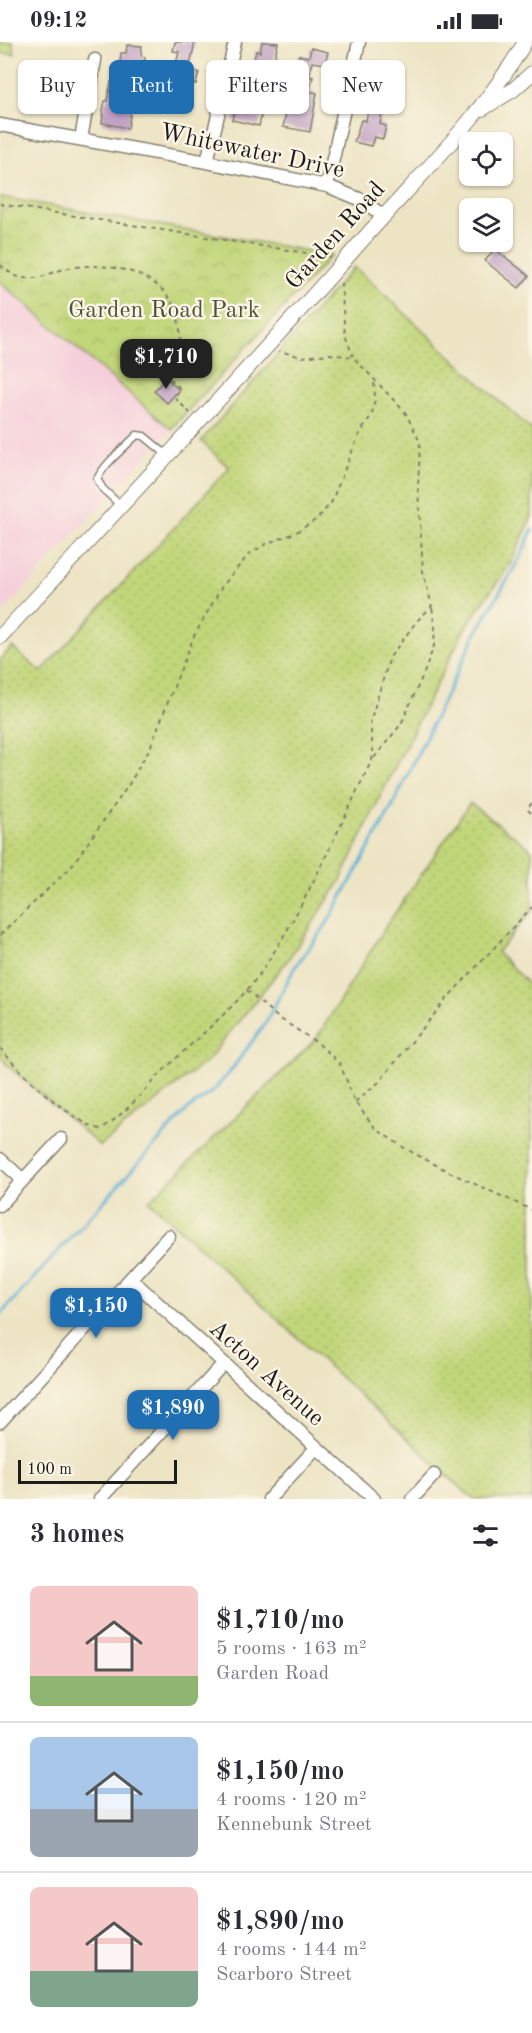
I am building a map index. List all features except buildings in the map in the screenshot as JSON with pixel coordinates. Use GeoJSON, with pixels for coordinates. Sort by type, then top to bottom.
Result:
{"type":"FeatureCollection","features":[{"type":"Feature","properties":{"kind":"street"},"geometry":{"type":"LineString","coordinates":[[207,162],[235,42]]}},
{"type":"Feature","properties":{"kind":"street"},"geometry":{"type":"LineString","coordinates":[[327,186],[359,42]]}},
{"type":"Feature","properties":{"kind":"street","name":"Garden Road"},"geometry":{"type":"LineString","coordinates":[[0,638],[269,346],[478,111],[501,81],[525,42]]}},
{"type":"Feature","properties":{"kind":"street"},"geometry":{"type":"LineString","coordinates":[[478,111],[513,90],[532,73]]}},
{"type":"Feature","properties":{"kind":"street"},"geometry":{"type":"LineString","coordinates":[[81,139],[85,114]]}},
{"type":"Feature","properties":{"kind":"street","name":"Whitewater Drive"},"geometry":{"type":"LineString","coordinates":[[0,125],[327,186],[362,200],[383,216]]}},
{"type":"Feature","properties":{"kind":"street"},"geometry":{"type":"LineString","coordinates":[[0,1205],[61,1139]]}},
{"type":"Feature","properties":{"kind":"street"},"geometry":{"type":"LineString","coordinates":[[0,1159],[23,1180]]}},
{"type":"Feature","properties":{"kind":"street"},"geometry":{"type":"LineString","coordinates":[[0,1422],[169,1236]]}},
{"type":"Feature","properties":{"kind":"street","name":"Acton Avenue"},"geometry":{"type":"LineString","coordinates":[[130,1279],[374,1499]]}},
{"type":"Feature","properties":{"kind":"street"},"geometry":{"type":"LineString","coordinates":[[100,1499],[224,1363]]}},
{"type":"Feature","properties":{"kind":"street"},"geometry":{"type":"LineString","coordinates":[[269,1499],[316,1448]]}},
{"type":"Feature","properties":{"kind":"street"},"geometry":{"type":"LineString","coordinates":[[412,1499],[434,1475]]}},
{"type":"Feature","properties":{"kind":"lane"},"geometry":{"type":"LineString","coordinates":[[121,506],[103,489],[97,479],[114,457],[137,435],[144,436],[167,456]]}},
{"type":"Feature","properties":{"kind":"path"},"geometry":{"type":"LineString","coordinates":[[0,204],[343,262],[345,335],[353,357],[405,412],[420,442],[418,489],[423,572],[435,626],[434,646],[401,724],[372,760],[299,906],[261,971],[247,990],[155,1079],[118,1119],[101,1129],[92,1127],[65,1109],[15,1067],[0,1048]]}},
{"type":"Feature","properties":{"kind":"path"},"geometry":{"type":"LineString","coordinates":[[0,265],[21,278],[41,278],[70,268],[114,268],[131,271],[153,282],[170,298],[176,310],[180,330],[181,349],[168,377],[181,389],[174,397],[199,421]]}},
{"type":"Feature","properties":{"kind":"path"},"geometry":{"type":"LineString","coordinates":[[269,346],[302,357],[329,354],[353,357]]}},
{"type":"Feature","properties":{"kind":"path"},"geometry":{"type":"LineString","coordinates":[[0,935],[70,868],[128,786],[150,748],[193,638],[221,588],[249,554],[267,543],[295,533],[317,519],[331,503],[358,437],[372,414],[375,399],[374,381]]}},
{"type":"Feature","properties":{"kind":"path"},"geometry":{"type":"LineString","coordinates":[[372,760],[370,722],[390,657],[416,622],[432,606]]}},
{"type":"Feature","properties":{"kind":"path"},"geometry":{"type":"LineString","coordinates":[[532,803],[527,809],[532,814]]}},
{"type":"Feature","properties":{"kind":"path"},"geometry":{"type":"LineString","coordinates":[[355,1102],[379,1082],[450,995],[532,907]]}},
{"type":"Feature","properties":{"kind":"path"},"geometry":{"type":"LineString","coordinates":[[247,990],[276,1016],[319,1044],[340,1064],[355,1102],[376,1128],[406,1149],[453,1174],[532,1210]]}},
{"type":"Feature","properties":{"kind":"shaded area"},"geometry":{"type":"Polygon","coordinates":[[[0,282],[171,429],[0,615],[0,282]]]}},
{"type":"Feature","properties":{"kind":"green space"},"geometry":{"type":"Polygon","coordinates":[[[0,42],[12,42],[15,54],[0,53],[0,42]]]}},
{"type":"Feature","properties":{"kind":"green space","name":"Garden Road Park"},"geometry":{"type":"Polygon","coordinates":[[[0,197],[332,255],[171,429],[0,282],[0,197]]]}},
{"type":"Feature","properties":{"kind":"green space"},"geometry":{"type":"Polygon","coordinates":[[[354,267],[532,430],[532,516],[511,563],[466,626],[340,882],[287,961],[208,1060],[100,1146],[8,1066],[0,1056],[0,660],[12,647],[41,672],[229,468],[201,441],[354,267]]]}},
{"type":"Feature","properties":{"kind":"green space"},"geometry":{"type":"Polygon","coordinates":[[[470,803],[532,850],[532,911],[497,952],[532,988],[532,1499],[473,1499],[149,1201],[316,1039],[387,925],[470,803]]]}},
{"type":"Feature","properties":{"kind":"waterway"},"geometry":{"type":"LineString","coordinates":[[0,1315],[187,1110],[213,1091],[265,1024],[295,967],[326,925],[392,807],[476,633],[521,556],[532,530]]}}]}
